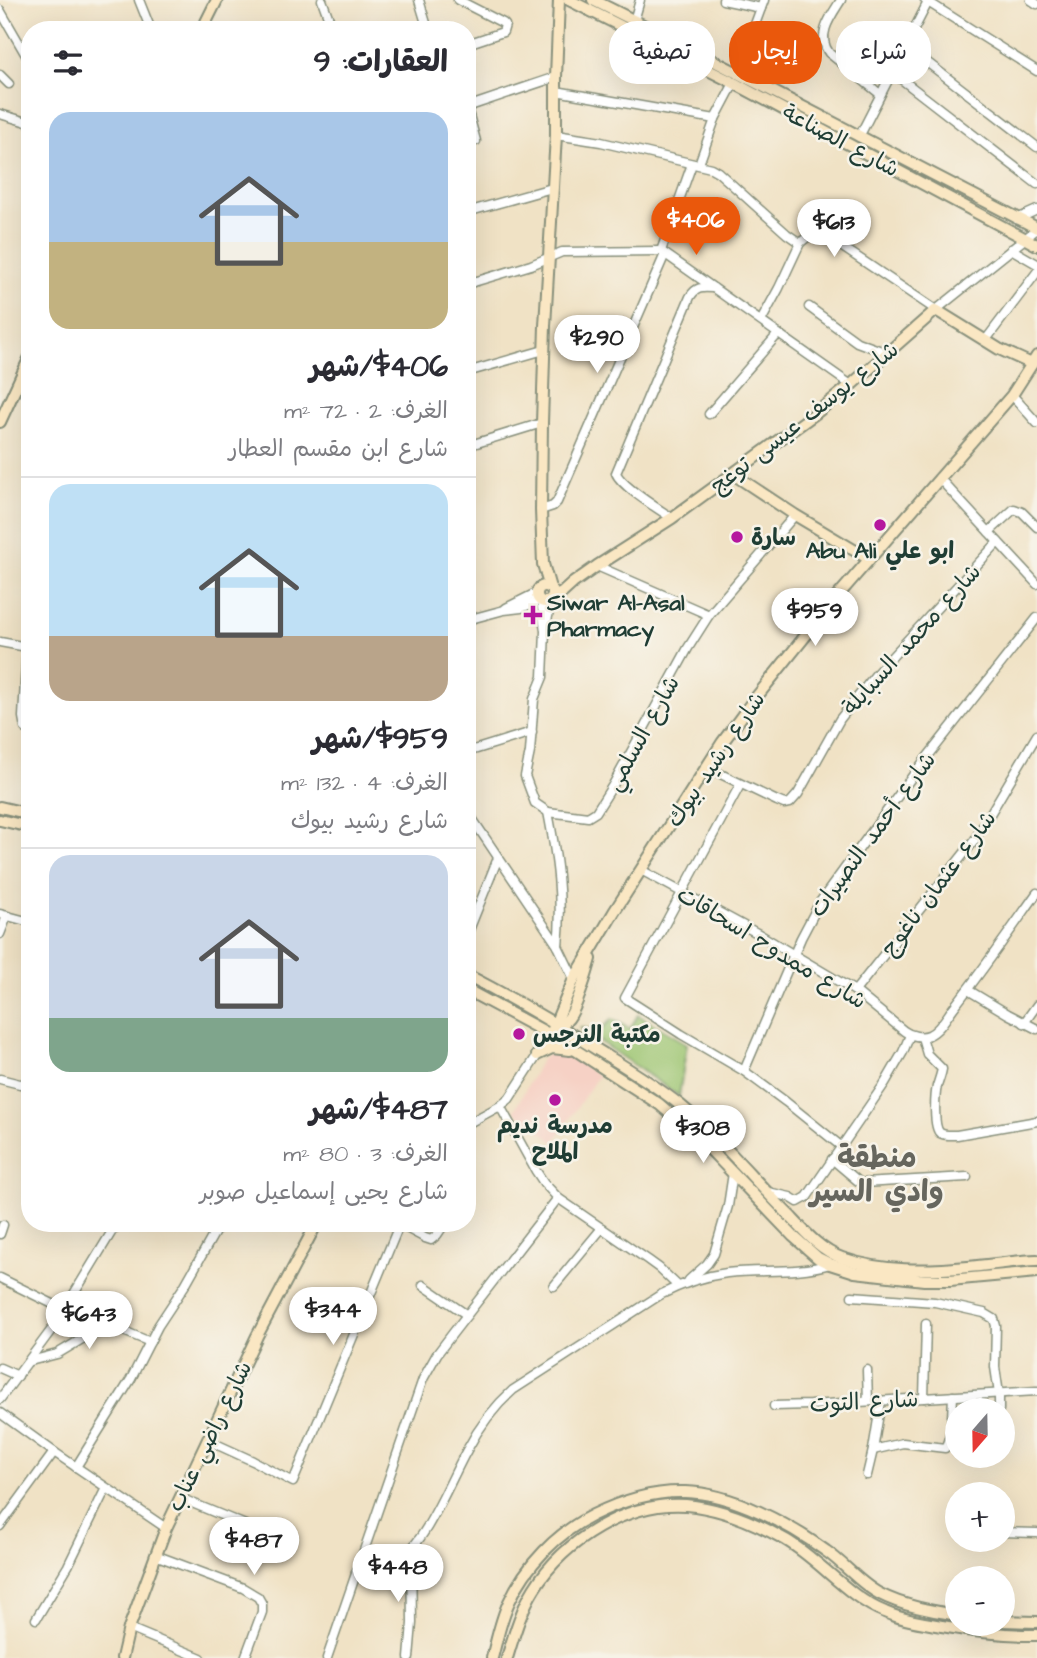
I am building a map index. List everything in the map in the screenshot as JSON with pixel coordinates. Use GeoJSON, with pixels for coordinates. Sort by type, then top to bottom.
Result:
{"type":"FeatureCollection","features":[{"type":"Feature","properties":{"kind":"main road"},"geometry":{"type":"LineString","coordinates":[[206,21],[217,0]]}},
{"type":"Feature","properties":{"kind":"main road"},"geometry":{"type":"LineString","coordinates":[[545,595],[539,582],[543,564],[542,423],[556,135],[559,0]]}},
{"type":"Feature","properties":{"kind":"main road","name":"شارع الصناعة"},"geometry":{"type":"LineString","coordinates":[[569,0],[729,75]]}},
{"type":"Feature","properties":{"kind":"main road","name":"شارع الصناعة"},"geometry":{"type":"LineString","coordinates":[[593,0],[634,21]]}},
{"type":"Feature","properties":{"kind":"main road","name":"شارع الصناعة"},"geometry":{"type":"LineString","coordinates":[[746,84],[1037,244]]}},
{"type":"Feature","properties":{"kind":"main road","name":"شارع الصناعة"},"geometry":{"type":"LineString","coordinates":[[748,84],[859,137],[1037,228]]}},
{"type":"Feature","properties":{"kind":"main road"},"geometry":{"type":"LineString","coordinates":[[936,310],[985,341],[1035,360]]}},
{"type":"Feature","properties":{"kind":"main road","name":"شارع يوسف عيسى توغج"},"geometry":{"type":"LineString","coordinates":[[545,595],[573,583],[733,474],[851,385],[936,310]]}},
{"type":"Feature","properties":{"kind":"main road","name":"شارع رشيد بيوك"},"geometry":{"type":"LineString","coordinates":[[553,1029],[574,979],[706,767],[750,705],[869,559],[1012,395],[1035,360]]}},
{"type":"Feature","properties":{"kind":"main road"},"geometry":{"type":"LineString","coordinates":[[0,422],[21,376]]}},
{"type":"Feature","properties":{"kind":"main road"},"geometry":{"type":"LineString","coordinates":[[733,474],[869,559]]}},
{"type":"Feature","properties":{"kind":"main road"},"geometry":{"type":"LineString","coordinates":[[0,807],[21,812]]}},
{"type":"Feature","properties":{"kind":"main road"},"geometry":{"type":"LineString","coordinates":[[0,820],[21,825]]}},
{"type":"Feature","properties":{"kind":"main road","name":"شارع رشيد بيوك"},"geometry":{"type":"LineString","coordinates":[[553,1029],[566,1022],[570,1016],[595,946]]}},
{"type":"Feature","properties":{"kind":"main road"},"geometry":{"type":"LineString","coordinates":[[476,981],[553,1029],[642,1077],[678,1103],[718,1139],[832,1260],[855,1272],[924,1280],[1037,1272]]}},
{"type":"Feature","properties":{"kind":"main road"},"geometry":{"type":"LineString","coordinates":[[476,994],[553,1029],[579,1053],[659,1104],[701,1140],[793,1236],[818,1258],[920,1270],[1037,1260]]}},
{"type":"Feature","properties":{"kind":"main road"},"geometry":{"type":"LineString","coordinates":[[537,1055],[557,1048],[579,1053]]}},
{"type":"Feature","properties":{"kind":"main road","name":"شارع راضي عناب"},"geometry":{"type":"LineString","coordinates":[[122,1658],[129,1628],[166,1528],[257,1336],[312,1232]]}},
{"type":"Feature","properties":{"kind":"main road"},"geometry":{"type":"LineString","coordinates":[[492,1658],[509,1602],[527,1572],[553,1542],[573,1526],[609,1507],[637,1498],[674,1492],[708,1494],[755,1511],[818,1545],[881,1595],[945,1612]]}},
{"type":"Feature","properties":{"kind":"main road"},"geometry":{"type":"LineString","coordinates":[[506,1658],[533,1590],[545,1573],[569,1549],[589,1534],[621,1517],[676,1505],[714,1511],[745,1520],[771,1532],[809,1555],[856,1596],[886,1613],[923,1623],[981,1633],[1037,1635]]}},
{"type":"Feature","properties":{"kind":"main road"},"geometry":{"type":"LineString","coordinates":[[1015,1622],[1037,1622]]}},
{"type":"Feature","properties":{"kind":"street"},"geometry":{"type":"LineString","coordinates":[[139,0],[147,21]]}},
{"type":"Feature","properties":{"kind":"street"},"geometry":{"type":"LineString","coordinates":[[322,0],[329,21]]}},
{"type":"Feature","properties":{"kind":"street"},"geometry":{"type":"LineString","coordinates":[[419,0],[425,21]]}},
{"type":"Feature","properties":{"kind":"street"},"geometry":{"type":"LineString","coordinates":[[458,0],[505,25],[503,32],[476,41]]}},
{"type":"Feature","properties":{"kind":"street"},"geometry":{"type":"LineString","coordinates":[[634,21],[640,0]]}},
{"type":"Feature","properties":{"kind":"street"},"geometry":{"type":"LineString","coordinates":[[723,0],[763,4],[757,21]]}},
{"type":"Feature","properties":{"kind":"street"},"geometry":{"type":"LineString","coordinates":[[841,0],[824,31],[825,48],[880,94]]}},
{"type":"Feature","properties":{"kind":"street"},"geometry":{"type":"LineString","coordinates":[[1031,0],[1037,4]]}},
{"type":"Feature","properties":{"kind":"street"},"geometry":{"type":"LineString","coordinates":[[917,21],[926,1],[1037,71]]}},
{"type":"Feature","properties":{"kind":"street"},"geometry":{"type":"LineString","coordinates":[[0,10],[21,46]]}},
{"type":"Feature","properties":{"kind":"street"},"geometry":{"type":"LineString","coordinates":[[931,65],[1037,148]]}},
{"type":"Feature","properties":{"kind":"street"},"geometry":{"type":"LineString","coordinates":[[0,75],[9,83]]}},
{"type":"Feature","properties":{"kind":"street"},"geometry":{"type":"LineString","coordinates":[[476,104],[556,77]]}},
{"type":"Feature","properties":{"kind":"street"},"geometry":{"type":"LineString","coordinates":[[541,510],[557,502],[663,253],[696,164],[732,84]]}},
{"type":"Feature","properties":{"kind":"street"},"geometry":{"type":"LineString","coordinates":[[859,137],[885,84]]}},
{"type":"Feature","properties":{"kind":"street"},"geometry":{"type":"LineString","coordinates":[[908,84],[1037,184]]}},
{"type":"Feature","properties":{"kind":"street"},"geometry":{"type":"LineString","coordinates":[[556,92],[715,120]]}},
{"type":"Feature","properties":{"kind":"street"},"geometry":{"type":"LineString","coordinates":[[0,114],[21,120]]}},
{"type":"Feature","properties":{"kind":"street"},"geometry":{"type":"LineString","coordinates":[[556,135],[601,142],[696,164],[718,172],[800,243]]}},
{"type":"Feature","properties":{"kind":"street"},"geometry":{"type":"LineString","coordinates":[[476,209],[552,188]]}},
{"type":"Feature","properties":{"kind":"street"},"geometry":{"type":"LineString","coordinates":[[1017,219],[1037,210]]}},
{"type":"Feature","properties":{"kind":"street","name":"شارع يوسف عيسى توغج"},"geometry":{"type":"LineString","coordinates":[[936,310],[1037,228]]}},
{"type":"Feature","properties":{"kind":"street"},"geometry":{"type":"LineString","coordinates":[[761,321],[800,243],[814,233],[826,236],[936,310]]}},
{"type":"Feature","properties":{"kind":"street"},"geometry":{"type":"LineString","coordinates":[[1011,249],[1037,264]]}},
{"type":"Feature","properties":{"kind":"street"},"geometry":{"type":"LineString","coordinates":[[476,281],[531,265],[562,252],[663,253],[851,385]]}},
{"type":"Feature","properties":{"kind":"street"},"geometry":{"type":"LineString","coordinates":[[985,341],[1037,272]]}},
{"type":"Feature","properties":{"kind":"street"},"geometry":{"type":"LineString","coordinates":[[671,518],[621,481],[617,476],[617,469],[693,291],[697,288],[713,288]]}},
{"type":"Feature","properties":{"kind":"street"},"geometry":{"type":"LineString","coordinates":[[809,307],[857,342],[887,353]]}},
{"type":"Feature","properties":{"kind":"street"},"geometry":{"type":"LineString","coordinates":[[709,414],[778,334]]}},
{"type":"Feature","properties":{"kind":"street"},"geometry":{"type":"LineString","coordinates":[[476,369],[544,350]]}},
{"type":"Feature","properties":{"kind":"street"},"geometry":{"type":"LineString","coordinates":[[1012,395],[1037,423]]}},
{"type":"Feature","properties":{"kind":"street"},"geometry":{"type":"LineString","coordinates":[[476,443],[542,423]]}},
{"type":"Feature","properties":{"kind":"street"},"geometry":{"type":"LineString","coordinates":[[939,478],[1037,584]]}},
{"type":"Feature","properties":{"kind":"street"},"geometry":{"type":"LineString","coordinates":[[989,532],[1014,509],[1022,512],[1037,527]]}},
{"type":"Feature","properties":{"kind":"street","name":"شارع السلمي"},"geometry":{"type":"LineString","coordinates":[[548,812],[588,817],[596,812],[709,615],[795,515]]}},
{"type":"Feature","properties":{"kind":"street","name":"شارع محمد السبايلة"},"geometry":{"type":"LineString","coordinates":[[706,767],[785,804],[795,800],[831,733],[860,694],[998,542]]}},
{"type":"Feature","properties":{"kind":"street"},"geometry":{"type":"LineString","coordinates":[[597,566],[709,615]]}},
{"type":"Feature","properties":{"kind":"street"},"geometry":{"type":"LineString","coordinates":[[476,618],[545,595],[543,677],[534,699],[525,776],[535,803],[548,812],[560,886],[558,947]]}},
{"type":"Feature","properties":{"kind":"street","name":"شارع أحمد النصيرات"},"geometry":{"type":"LineString","coordinates":[[744,1071],[811,916],[946,731],[1037,618]]}},
{"type":"Feature","properties":{"kind":"street"},"geometry":{"type":"LineString","coordinates":[[0,642],[21,646]]}},
{"type":"Feature","properties":{"kind":"street"},"geometry":{"type":"LineString","coordinates":[[476,749],[532,732]]}},
{"type":"Feature","properties":{"kind":"street","name":"شارع عثمان ناغوج"},"geometry":{"type":"LineString","coordinates":[[855,991],[974,841],[1037,736]]}},
{"type":"Feature","properties":{"kind":"street"},"geometry":{"type":"LineString","coordinates":[[740,785],[625,998],[744,1071],[842,1147]]}},
{"type":"Feature","properties":{"kind":"street"},"geometry":{"type":"LineString","coordinates":[[476,826],[558,947],[574,979]]}},
{"type":"Feature","properties":{"kind":"street"},"geometry":{"type":"LineString","coordinates":[[476,913],[498,858]]}},
{"type":"Feature","properties":{"kind":"street","name":"شارع ممدوح اسحاقات"},"geometry":{"type":"LineString","coordinates":[[641,870],[794,954],[855,991],[909,1035]]}},
{"type":"Feature","properties":{"kind":"street"},"geometry":{"type":"LineString","coordinates":[[765,1191],[790,1197],[798,1202],[804,1200],[896,1065],[909,1035],[928,1036],[936,1030],[1037,893]]}},
{"type":"Feature","properties":{"kind":"street"},"geometry":{"type":"LineString","coordinates":[[0,934],[4,915],[21,920]]}},
{"type":"Feature","properties":{"kind":"street"},"geometry":{"type":"LineString","coordinates":[[968,990],[1037,1029]]}},
{"type":"Feature","properties":{"kind":"street"},"geometry":{"type":"LineString","coordinates":[[1024,1023],[1037,1005]]}},
{"type":"Feature","properties":{"kind":"street"},"geometry":{"type":"LineString","coordinates":[[476,1119],[500,1106],[512,1095],[553,1029]]}},
{"type":"Feature","properties":{"kind":"street"},"geometry":{"type":"LineString","coordinates":[[922,1037],[927,1054],[942,1070],[936,1095],[936,1124],[940,1133],[957,1135],[1037,1121]]}},
{"type":"Feature","properties":{"kind":"street"},"geometry":{"type":"LineString","coordinates":[[0,1079],[21,1084]]}},
{"type":"Feature","properties":{"kind":"street"},"geometry":{"type":"LineString","coordinates":[[500,1106],[536,1171],[558,1198],[681,1285]]}},
{"type":"Feature","properties":{"kind":"street"},"geometry":{"type":"LineString","coordinates":[[832,1159],[863,1183],[967,1177]]}},
{"type":"Feature","properties":{"kind":"street"},"geometry":{"type":"LineString","coordinates":[[681,1285],[704,1267],[713,1254],[728,1206],[733,1173]]}},
{"type":"Feature","properties":{"kind":"street"},"geometry":{"type":"LineString","coordinates":[[327,1658],[423,1379],[437,1354],[558,1198]]}},
{"type":"Feature","properties":{"kind":"street"},"geometry":{"type":"LineString","coordinates":[[0,1234],[2,1225]]}},
{"type":"Feature","properties":{"kind":"street"},"geometry":{"type":"LineString","coordinates":[[554,1286],[602,1228]]}},
{"type":"Feature","properties":{"kind":"street"},"geometry":{"type":"LineString","coordinates":[[0,1399],[65,1310],[111,1232]]}},
{"type":"Feature","properties":{"kind":"street"},"geometry":{"type":"LineString","coordinates":[[75,1467],[131,1379],[215,1232]]}},
{"type":"Feature","properties":{"kind":"street"},"geometry":{"type":"LineString","coordinates":[[207,1440],[293,1482],[396,1232]]}},
{"type":"Feature","properties":{"kind":"street"},"geometry":{"type":"LineString","coordinates":[[414,1232],[430,1240],[439,1232]]}},
{"type":"Feature","properties":{"kind":"street"},"geometry":{"type":"LineString","coordinates":[[356,1572],[382,1567],[411,1550],[423,1534],[489,1414],[513,1390],[660,1295],[681,1285],[726,1273],[806,1270],[832,1260]]}},
{"type":"Feature","properties":{"kind":"street"},"geometry":{"type":"LineString","coordinates":[[0,1278],[65,1310]]}},
{"type":"Feature","properties":{"kind":"street"},"geometry":{"type":"LineString","coordinates":[[423,1284],[467,1315]]}},
{"type":"Feature","properties":{"kind":"street"},"geometry":{"type":"LineString","coordinates":[[852,1296],[935,1302],[991,1317],[996,1326],[995,1367],[999,1398]]}},
{"type":"Feature","properties":{"kind":"street"},"geometry":{"type":"LineString","coordinates":[[30,1361],[57,1354],[107,1324],[150,1342]]}},
{"type":"Feature","properties":{"kind":"street"},"geometry":{"type":"LineString","coordinates":[[924,1398],[926,1324]]}},
{"type":"Feature","properties":{"kind":"street"},"geometry":{"type":"LineString","coordinates":[[0,1368],[18,1376]]}},
{"type":"Feature","properties":{"kind":"street"},"geometry":{"type":"LineString","coordinates":[[867,1370],[868,1401]]}},
{"type":"Feature","properties":{"kind":"street","name":"شارع التوت"},"geometry":{"type":"LineString","coordinates":[[774,1406],[1037,1391]]}},
{"type":"Feature","properties":{"kind":"street"},"geometry":{"type":"LineString","coordinates":[[873,1450],[903,1443],[945,1448],[949,1442],[953,1396]]}},
{"type":"Feature","properties":{"kind":"street"},"geometry":{"type":"LineString","coordinates":[[867,1475],[881,1401]]}},
{"type":"Feature","properties":{"kind":"street"},"geometry":{"type":"LineString","coordinates":[[0,1413],[166,1528]]}},
{"type":"Feature","properties":{"kind":"street"},"geometry":{"type":"LineString","coordinates":[[0,1526],[54,1452]]}},
{"type":"Feature","properties":{"kind":"street"},"geometry":{"type":"LineString","coordinates":[[36,1619],[68,1566],[106,1488]]}},
{"type":"Feature","properties":{"kind":"street"},"geometry":{"type":"LineString","coordinates":[[180,1498],[289,1543]]}},
{"type":"Feature","properties":{"kind":"street"},"geometry":{"type":"LineString","coordinates":[[1015,1532],[1037,1533]]}},
{"type":"Feature","properties":{"kind":"street"},"geometry":{"type":"LineString","coordinates":[[409,1658],[412,1623],[411,1550]]}},
{"type":"Feature","properties":{"kind":"street"},"geometry":{"type":"LineString","coordinates":[[155,1555],[243,1588],[258,1597],[262,1612],[244,1658]]}},
{"type":"Feature","properties":{"kind":"street"},"geometry":{"type":"LineString","coordinates":[[129,1628],[201,1658]]}},
{"type":"Feature","properties":{"kind":"shaded area"},"geometry":{"type":"Polygon","coordinates":[[[550,1053],[568,1055],[598,1076],[554,1142],[514,1111],[541,1060],[550,1053]]]}},
{"type":"Feature","properties":{"kind":"green space"},"geometry":{"type":"Polygon","coordinates":[[[638,1015],[687,1044],[679,1096],[580,1028],[600,1030],[612,1019],[630,1029],[638,1015]]]}},
{"type":"Feature","properties":{"kind":"place","name":"Abu Ali ابو علي"},"geometry":{"type":"Point","coordinates":[880,525]}},
{"type":"Feature","properties":{"kind":"place","name":"سارة"},"geometry":{"type":"Point","coordinates":[737,537]}},
{"type":"Feature","properties":{"kind":"place","name":"Siwar Al-Asal Pharmacy"},"geometry":{"type":"Point","coordinates":[533,615]}},
{"type":"Feature","properties":{"kind":"place","name":"مكتبة النرجس"},"geometry":{"type":"Point","coordinates":[519,1034]}},
{"type":"Feature","properties":{"kind":"place","name":"مدرسة نديم الملاح"},"geometry":{"type":"Point","coordinates":[555,1100]}},
{"type":"Feature","properties":{"kind":"district","name":"منطقة وادي السير"},"geometry":{"type":"Point","coordinates":[877,1174]}}]}
